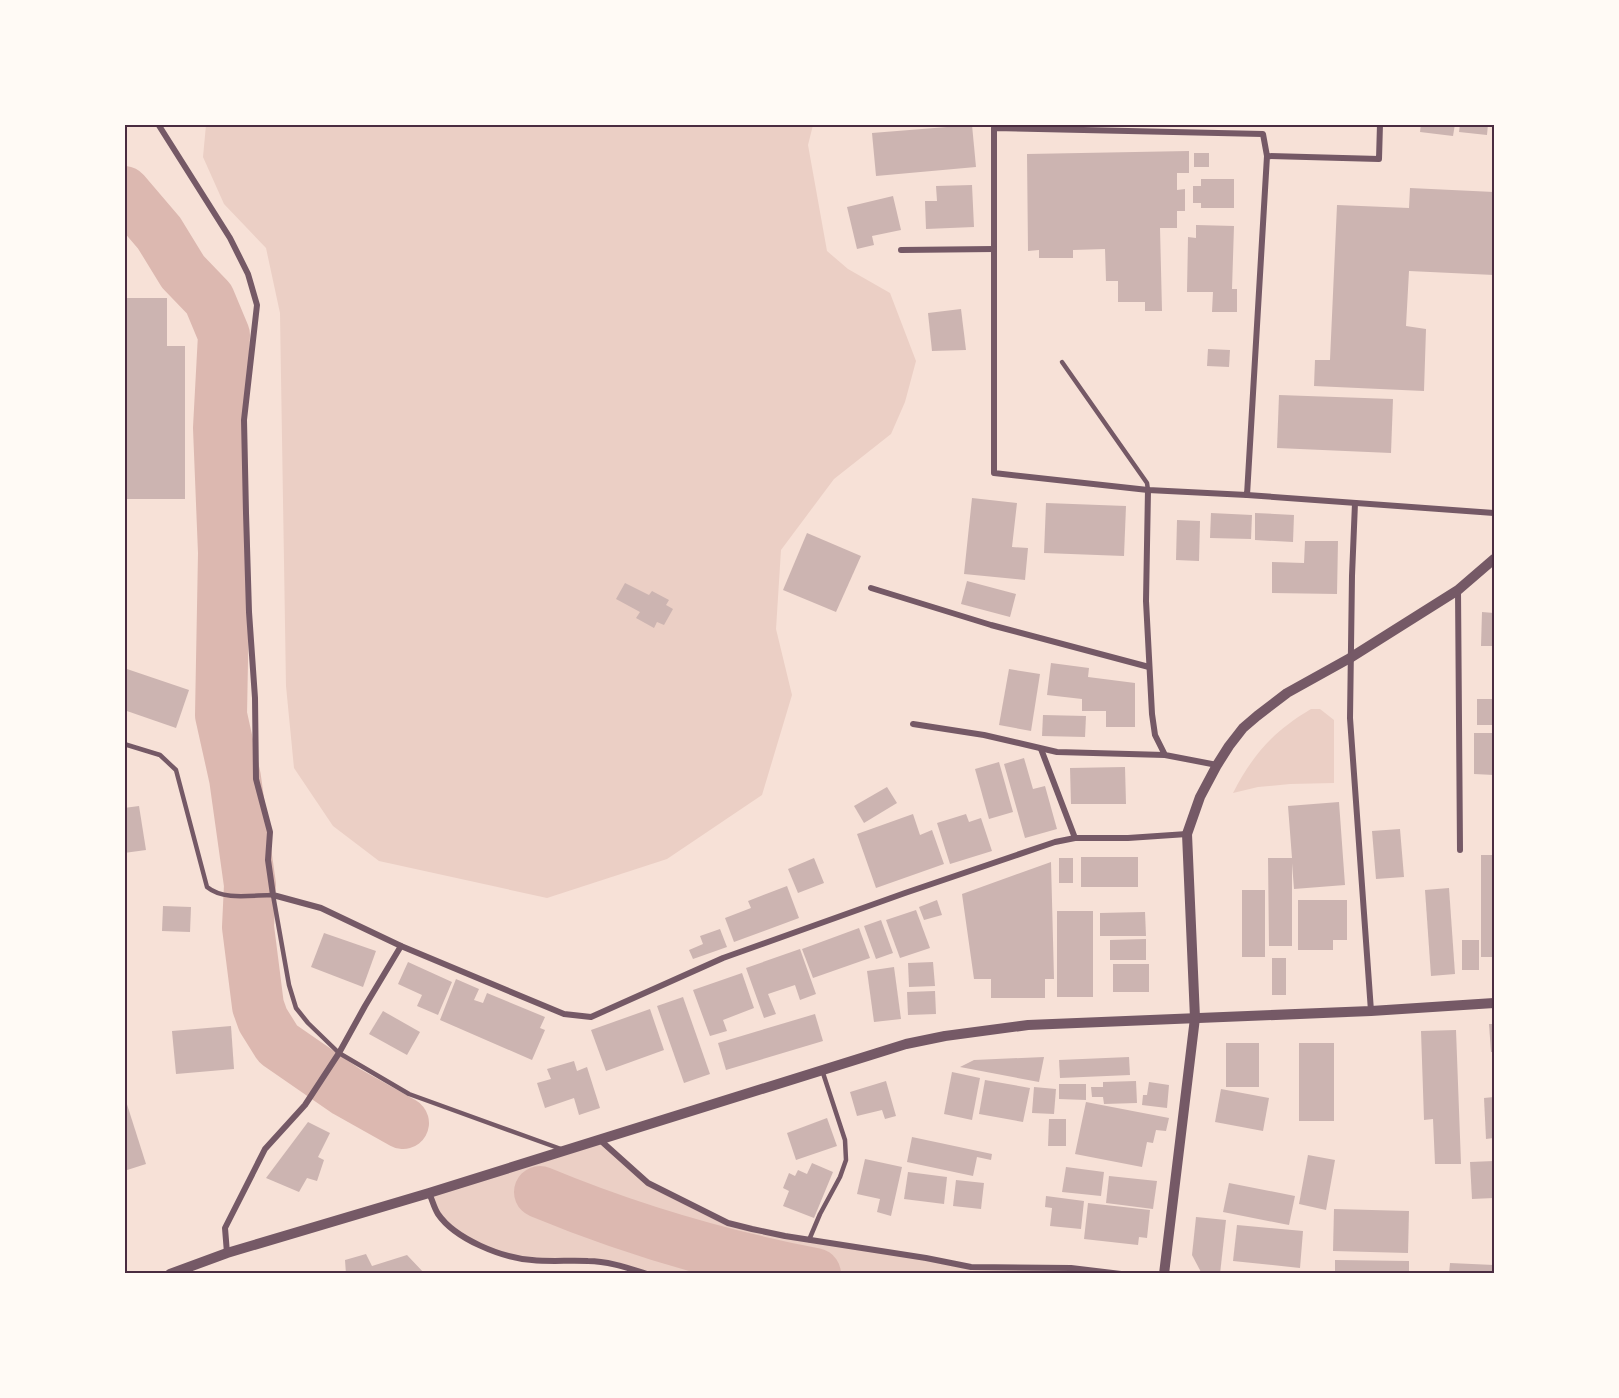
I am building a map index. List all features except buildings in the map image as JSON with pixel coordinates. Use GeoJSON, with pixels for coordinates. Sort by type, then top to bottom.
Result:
{"type":"FeatureCollection","features":[{"type":"Feature","properties":{"kind":"street"},"geometry":{"type":"LineString","coordinates":[[158,124],[231,238],[248,274],[257,305],[244,420],[246,513],[249,612],[255,698],[256,779],[270,832],[268,860],[273,895],[321,908],[401,946],[564,1014],[591,1017],[723,958],[1055,842],[1075,838],[1128,838],[1188,834]]}},
{"type":"Feature","properties":{"kind":"street"},"geometry":{"type":"LineString","coordinates":[[1214,124],[1214,133]]}},
{"type":"Feature","properties":{"kind":"street"},"geometry":{"type":"LineString","coordinates":[[1267,156],[1379,159],[1380,124]]}},
{"type":"Feature","properties":{"kind":"street"},"geometry":{"type":"LineString","coordinates":[[1247,495],[1267,156],[1263,134],[994,126],[994,473],[1148,490],[1494,513]]}},
{"type":"Feature","properties":{"kind":"street"},"geometry":{"type":"LineString","coordinates":[[901,250],[994,249]]}},
{"type":"Feature","properties":{"kind":"street"},"geometry":{"type":"LineString","coordinates":[[1148,490],[1146,601],[1152,714],[1155,735],[1165,755]]}},
{"type":"Feature","properties":{"kind":"street"},"geometry":{"type":"LineString","coordinates":[[1355,503],[1350,718],[1371,1011]]}},
{"type":"Feature","properties":{"kind":"street"},"geometry":{"type":"LineString","coordinates":[[1164,1274],[1195,1018],[1188,834],[1200,797],[1217,765],[1243,728],[1257,716],[1287,693],[1350,658],[1458,590],[1494,559]]}},
{"type":"Feature","properties":{"kind":"street"},"geometry":{"type":"LineString","coordinates":[[871,588],[991,626],[1149,667]]}},
{"type":"Feature","properties":{"kind":"street"},"geometry":{"type":"LineString","coordinates":[[1458,590],[1460,850]]}},
{"type":"Feature","properties":{"kind":"street"},"geometry":{"type":"LineString","coordinates":[[913,724],[984,735],[1057,752],[1165,755],[1217,765]]}},
{"type":"Feature","properties":{"kind":"street"},"geometry":{"type":"LineString","coordinates":[[1041,749],[1075,838]]}},
{"type":"Feature","properties":{"kind":"street"},"geometry":{"type":"LineString","coordinates":[[227,1253],[225,1228],[265,1149],[305,1105],[339,1053],[401,946]]}},
{"type":"Feature","properties":{"kind":"street"},"geometry":{"type":"LineString","coordinates":[[177,1272],[227,1253],[429,1193],[906,1044],[957,1034],[1028,1025],[1371,1011],[1494,1003]]}},
{"type":"Feature","properties":{"kind":"street"},"geometry":{"type":"LineString","coordinates":[[600,1139],[648,1183],[728,1223],[785,1236],[971,1267],[1071,1268],[1121,1274]]}},
{"type":"Feature","properties":{"kind":"street"},"geometry":{"type":"LineString","coordinates":[[429,1193],[438,1214],[450,1227],[478,1245],[528,1260],[590,1260],[647,1274]]}},
{"type":"Feature","properties":{"kind":"lane"},"geometry":{"type":"LineString","coordinates":[[1062,362],[1147,483],[1148,490]]}},
{"type":"Feature","properties":{"kind":"lane"},"geometry":{"type":"LineString","coordinates":[[124,744],[160,755],[176,770],[207,887],[224,896],[273,895],[289,985],[297,1008],[308,1023],[339,1053],[409,1094],[564,1150]]}},
{"type":"Feature","properties":{"kind":"lane"},"geometry":{"type":"LineString","coordinates":[[809,1240],[846,1160],[845,1140],[822,1070]]}},
{"type":"Feature","properties":{"kind":"shaded area"},"geometry":{"type":"Polygon","coordinates":[[[206,125],[813,125],[808,145],[827,251],[848,269],[890,293],[916,361],[905,402],[891,434],[834,479],[781,550],[776,629],[792,695],[762,795],[667,859],[547,898],[379,861],[333,826],[294,768],[286,686],[280,313],[266,248],[224,204],[203,157],[206,125]]]}},
{"type":"Feature","properties":{"kind":"shaded area"},"geometry":{"type":"Polygon","coordinates":[[[1311,709],[1320,709],[1334,720],[1334,783],[1258,787],[1233,793],[1248,767],[1275,735],[1311,709]]]}},
{"type":"Feature","properties":{"kind":"shaded area"},"geometry":{"type":"Polygon","coordinates":[[[600,1139],[648,1183],[728,1223],[971,1267],[1071,1268],[1121,1273],[647,1274],[605,1263],[513,1257],[464,1238],[438,1213],[429,1193],[600,1139]]]}},
{"type":"Feature","properties":{"kind":"waterway"},"geometry":{"type":"LineString","coordinates":[[124,192],[159,233],[183,272],[209,299],[224,335],[219,428],[224,553],[221,715],[235,778],[250,885],[248,927],[258,1006],[263,1020],[278,1044],[346,1091],[403,1123]]}},
{"type":"Feature","properties":{"kind":"waterway"},"geometry":{"type":"LineString","coordinates":[[540,1192],[607,1218],[676,1240],[745,1259],[815,1274]]}}]}
